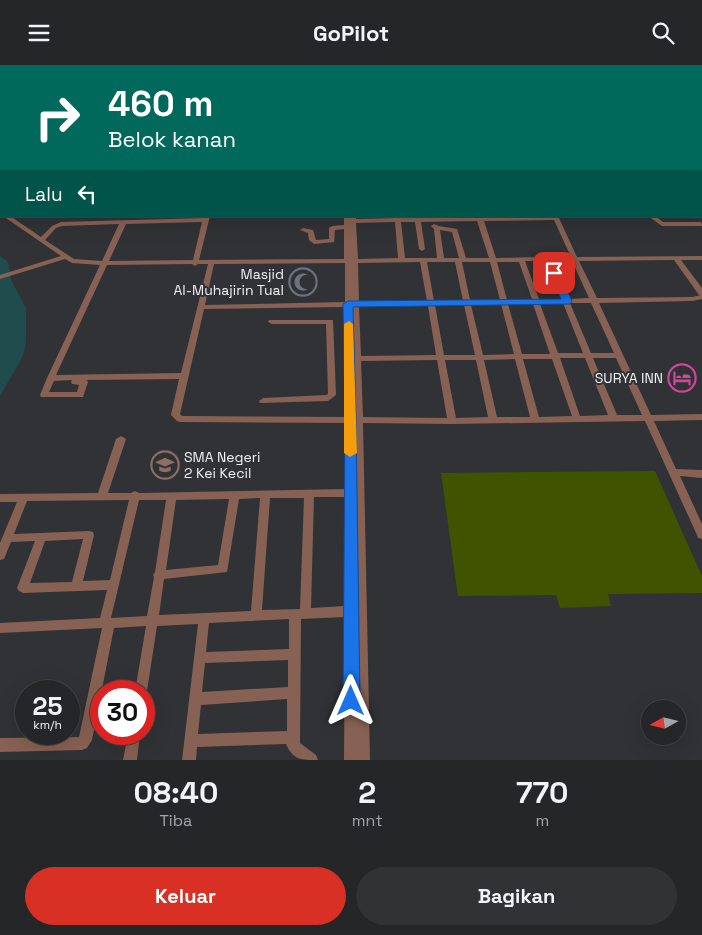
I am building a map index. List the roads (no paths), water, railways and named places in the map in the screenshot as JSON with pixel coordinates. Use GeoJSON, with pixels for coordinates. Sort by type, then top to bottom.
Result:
{"type":"FeatureCollection","features":[{"type":"Feature","properties":{"kind":"street"},"geometry":{"type":"LineString","coordinates":[[7,217],[65,257],[76,262],[103,264],[702,258]]}},
{"type":"Feature","properties":{"kind":"street"},"geometry":{"type":"LineString","coordinates":[[480,217],[493,260],[534,420]]}},
{"type":"Feature","properties":{"kind":"street"},"geometry":{"type":"LineString","coordinates":[[303,231],[311,231],[314,242],[332,241],[332,228],[349,220],[555,217],[673,472],[697,514],[702,535]]}},
{"type":"Feature","properties":{"kind":"street"},"geometry":{"type":"LineString","coordinates":[[652,217],[662,224],[701,224]]}},
{"type":"Feature","properties":{"kind":"street"},"geometry":{"type":"LineString","coordinates":[[685,217],[689,224]]}},
{"type":"Feature","properties":{"kind":"street"},"geometry":{"type":"LineString","coordinates":[[41,240],[54,227],[61,224],[123,223],[207,218],[195,264]]}},
{"type":"Feature","properties":{"kind":"street"},"geometry":{"type":"LineString","coordinates":[[398,219],[402,261]]}},
{"type":"Feature","properties":{"kind":"street"},"geometry":{"type":"LineString","coordinates":[[418,219],[422,249]]}},
{"type":"Feature","properties":{"kind":"street"},"geometry":{"type":"LineString","coordinates":[[432,219],[437,229],[441,260]]}},
{"type":"Feature","properties":{"kind":"street"},"geometry":{"type":"LineString","coordinates":[[349,220],[352,261],[357,611],[363,760]]}},
{"type":"Feature","properties":{"kind":"street"},"geometry":{"type":"LineString","coordinates":[[123,223],[50,380],[185,376]]}},
{"type":"Feature","properties":{"kind":"street"},"geometry":{"type":"LineString","coordinates":[[437,229],[455,230],[468,303],[493,420]]}},
{"type":"Feature","properties":{"kind":"street"},"geometry":{"type":"LineString","coordinates":[[0,277],[65,257]]}},
{"type":"Feature","properties":{"kind":"street"},"geometry":{"type":"LineString","coordinates":[[521,259],[577,419]]}},
{"type":"Feature","properties":{"kind":"street"},"geometry":{"type":"LineString","coordinates":[[548,259],[567,301],[614,419]]}},
{"type":"Feature","properties":{"kind":"street"},"geometry":{"type":"LineString","coordinates":[[202,307],[692,299],[702,293],[677,259]]}},
{"type":"Feature","properties":{"kind":"street"},"geometry":{"type":"LineString","coordinates":[[423,260],[452,421]]}},
{"type":"Feature","properties":{"kind":"street"},"geometry":{"type":"LineString","coordinates":[[211,264],[175,415],[180,419],[452,421],[702,417]]}},
{"type":"Feature","properties":{"kind":"street"},"geometry":{"type":"LineString","coordinates":[[263,401],[331,397],[330,321],[272,322]]}},
{"type":"Feature","properties":{"kind":"street"},"geometry":{"type":"LineString","coordinates":[[353,359],[590,357],[620,355]]}},
{"type":"Feature","properties":{"kind":"street"},"geometry":{"type":"LineString","coordinates":[[353,359],[350,371],[355,421]]}},
{"type":"Feature","properties":{"kind":"street"},"geometry":{"type":"LineString","coordinates":[[332,371],[350,371]]}},
{"type":"Feature","properties":{"kind":"street"},"geometry":{"type":"LineString","coordinates":[[102,496],[121,439]]}},
{"type":"Feature","properties":{"kind":"street"},"geometry":{"type":"LineString","coordinates":[[673,472],[702,475]]}},
{"type":"Feature","properties":{"kind":"street"},"geometry":{"type":"LineString","coordinates":[[0,498],[355,493]]}},
{"type":"Feature","properties":{"kind":"street"},"geometry":{"type":"LineString","coordinates":[[309,494],[300,614],[294,654],[292,737],[296,749],[311,760]]}},
{"type":"Feature","properties":{"kind":"street"},"geometry":{"type":"LineString","coordinates":[[0,745],[82,743],[85,740],[114,585],[135,495]]}},
{"type":"Feature","properties":{"kind":"street"},"geometry":{"type":"LineString","coordinates":[[158,575],[223,569],[235,495]]}},
{"type":"Feature","properties":{"kind":"street"},"geometry":{"type":"LineString","coordinates":[[256,616],[265,495]]}},
{"type":"Feature","properties":{"kind":"street"},"geometry":{"type":"LineString","coordinates":[[143,680],[172,496]]}},
{"type":"Feature","properties":{"kind":"street"},"geometry":{"type":"LineString","coordinates":[[0,556],[24,497]]}},
{"type":"Feature","properties":{"kind":"street"},"geometry":{"type":"LineString","coordinates":[[8,538],[89,535],[76,586]]}},
{"type":"Feature","properties":{"kind":"street"},"geometry":{"type":"LineString","coordinates":[[41,537],[23,588],[114,585]]}},
{"type":"Feature","properties":{"kind":"street"},"geometry":{"type":"LineString","coordinates":[[0,628],[357,611]]}},
{"type":"Feature","properties":{"kind":"street"},"geometry":{"type":"LineString","coordinates":[[351,760],[357,611]]}},
{"type":"Feature","properties":{"kind":"street"},"geometry":{"type":"LineString","coordinates":[[189,760],[204,618]]}},
{"type":"Feature","properties":{"kind":"street"},"geometry":{"type":"LineString","coordinates":[[199,658],[294,654]]}},
{"type":"Feature","properties":{"kind":"street"},"geometry":{"type":"LineString","coordinates":[[195,699],[293,693]]}},
{"type":"Feature","properties":{"kind":"street"},"geometry":{"type":"LineString","coordinates":[[190,741],[292,737]]}},
{"type":"Feature","properties":{"kind":"street"},"geometry":{"type":"LineString","coordinates":[[130,760],[132,745]]}},
{"type":"Feature","properties":{"kind":"water"},"geometry":{"type":"Polygon","coordinates":[[[0,256],[8,262],[11,280],[26,308],[26,342],[23,356],[0,396],[0,256]]]}},
{"type":"Feature","properties":{"kind":"place","name":"Masjid Al-Muhajirin Tual"},"geometry":{"type":"Point","coordinates":[303,282]}},
{"type":"Feature","properties":{"kind":"place","name":"SURYA INN"},"geometry":{"type":"Point","coordinates":[682,378]}},
{"type":"Feature","properties":{"kind":"place","name":"SMA Negeri 2 Kei Kecil"},"geometry":{"type":"Point","coordinates":[165,465]}}]}
